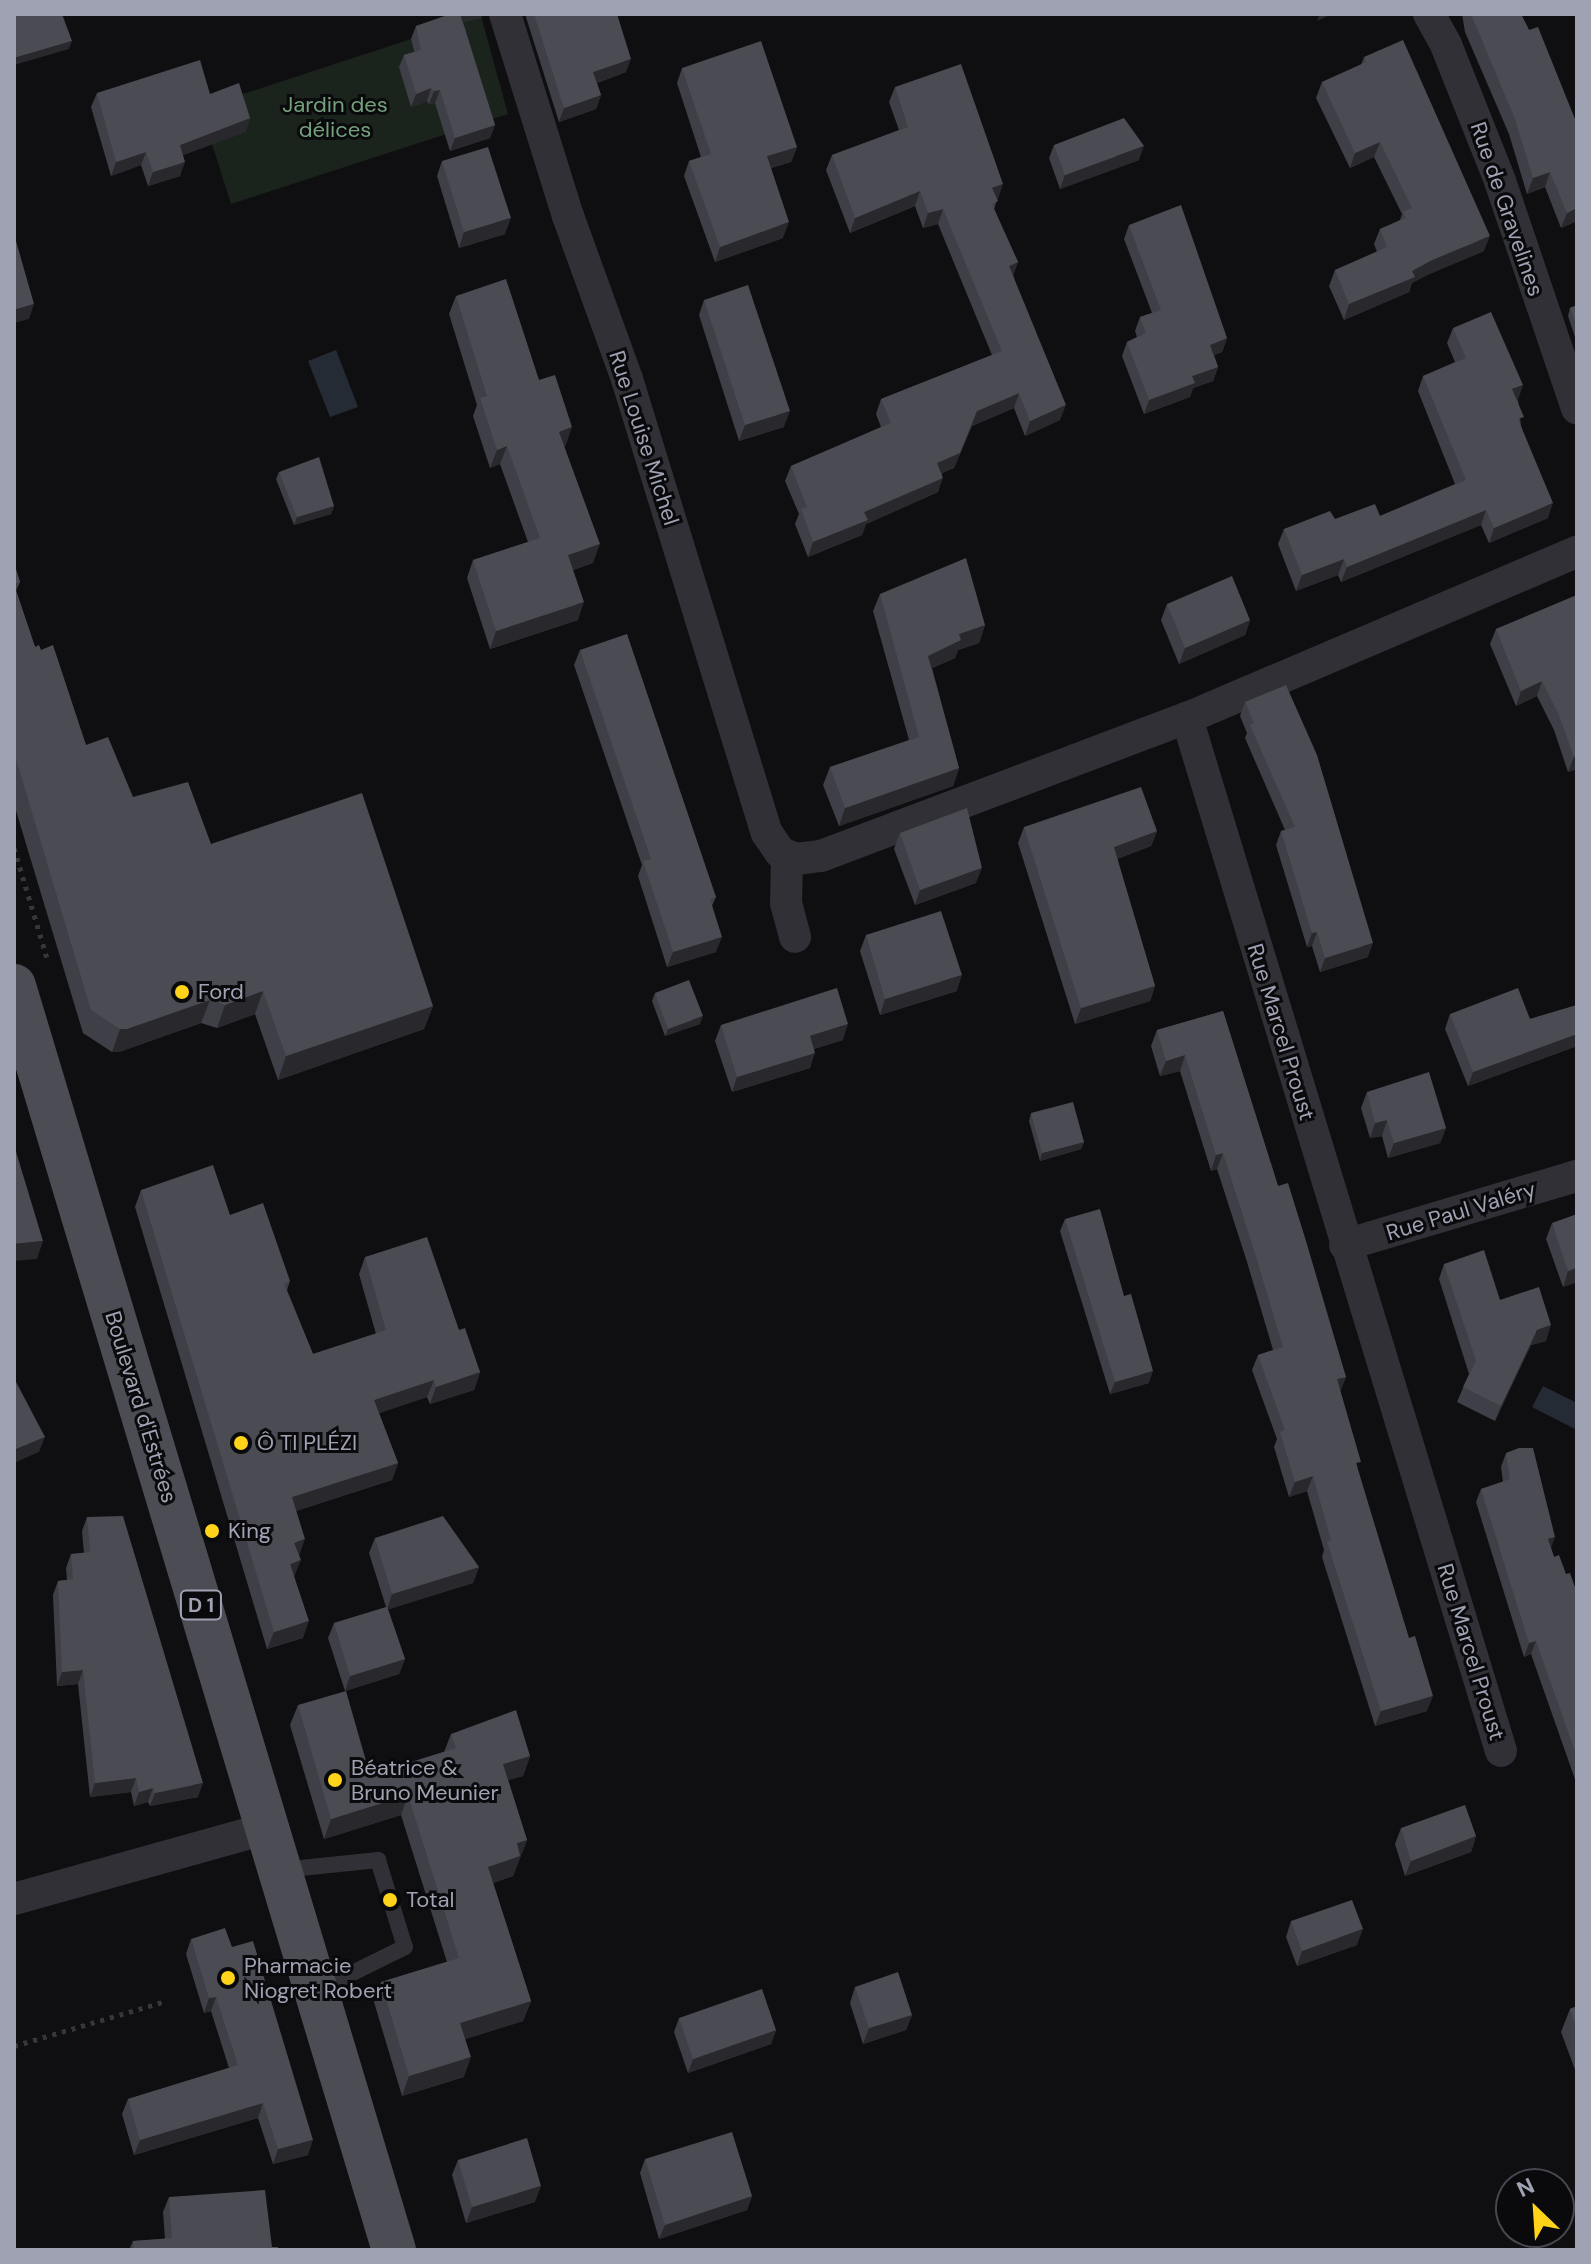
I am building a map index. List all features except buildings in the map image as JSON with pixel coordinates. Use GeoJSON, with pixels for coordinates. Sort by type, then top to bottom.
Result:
{"type":"FeatureCollection","features":[{"type":"Feature","properties":{"kind":"main road","name":"Boulevard d'Estrées"},"geometry":{"type":"LineString","coordinates":[[14,986],[268,1828]]}},
{"type":"Feature","properties":{"kind":"main road","name":"D 1"},"geometry":{"type":"LineString","coordinates":[[268,1828],[394,2250]]}},
{"type":"Feature","properties":{"kind":"street","name":"Rue Louise Michel"},"geometry":{"type":"LineString","coordinates":[[505,14],[568,216],[627,379],[767,833],[787,857]]}},
{"type":"Feature","properties":{"kind":"street","name":"Rue de Gravelines"},"geometry":{"type":"LineString","coordinates":[[1429,14],[1446,45],[1500,181],[1577,408]]}},
{"type":"Feature","properties":{"kind":"street"},"geometry":{"type":"LineString","coordinates":[[795,937],[786,903],[787,857],[821,856],[1187,718],[1577,552]]}},
{"type":"Feature","properties":{"kind":"street","name":"Rue Marcel Proust"},"geometry":{"type":"LineString","coordinates":[[1187,718],[1501,1751]]}},
{"type":"Feature","properties":{"kind":"street","name":"Rue Paul Valéry"},"geometry":{"type":"LineString","coordinates":[[1345,1245],[1577,1176]]}},
{"type":"Feature","properties":{"kind":"street"},"geometry":{"type":"LineString","coordinates":[[14,1899],[268,1828]]}},
{"type":"Feature","properties":{"kind":"lane"},"geometry":{"type":"LineString","coordinates":[[280,1870],[378,1860],[405,1947],[317,1991]]}},
{"type":"Feature","properties":{"kind":"path"},"geometry":{"type":"LineString","coordinates":[[14,2046],[166,2001]]}},
{"type":"Feature","properties":{"kind":"green space","name":"Jardin des délices"},"geometry":{"type":"Polygon","coordinates":[[[481,16],[508,114],[231,204],[212,144],[245,132],[234,97],[411,39],[414,55],[411,106],[427,101],[435,103],[452,25],[481,16]]]}},
{"type":"Feature","properties":{"kind":"shaded area"},"geometry":{"type":"Polygon","coordinates":[[[336,350],[358,407],[330,417],[308,361],[336,350]]]}},
{"type":"Feature","properties":{"kind":"shaded area"},"geometry":{"type":"Polygon","coordinates":[[[1543,1386],[1577,1403],[1575,1429],[1532,1407],[1543,1386]]]}},
{"type":"Feature","properties":{"kind":"place","name":"Ford"},"geometry":{"type":"Point","coordinates":[182,992]}},
{"type":"Feature","properties":{"kind":"place","name":"Ô TI PLÉZI"},"geometry":{"type":"Point","coordinates":[241,1443]}},
{"type":"Feature","properties":{"kind":"place","name":"King"},"geometry":{"type":"Point","coordinates":[212,1531]}},
{"type":"Feature","properties":{"kind":"place","name":"Béatrice & Bruno Meunier"},"geometry":{"type":"Point","coordinates":[335,1780]}},
{"type":"Feature","properties":{"kind":"place","name":"Total"},"geometry":{"type":"Point","coordinates":[390,1900]}},
{"type":"Feature","properties":{"kind":"place","name":"Pharmacie Niogret Robert"},"geometry":{"type":"Point","coordinates":[228,1978]}}]}
